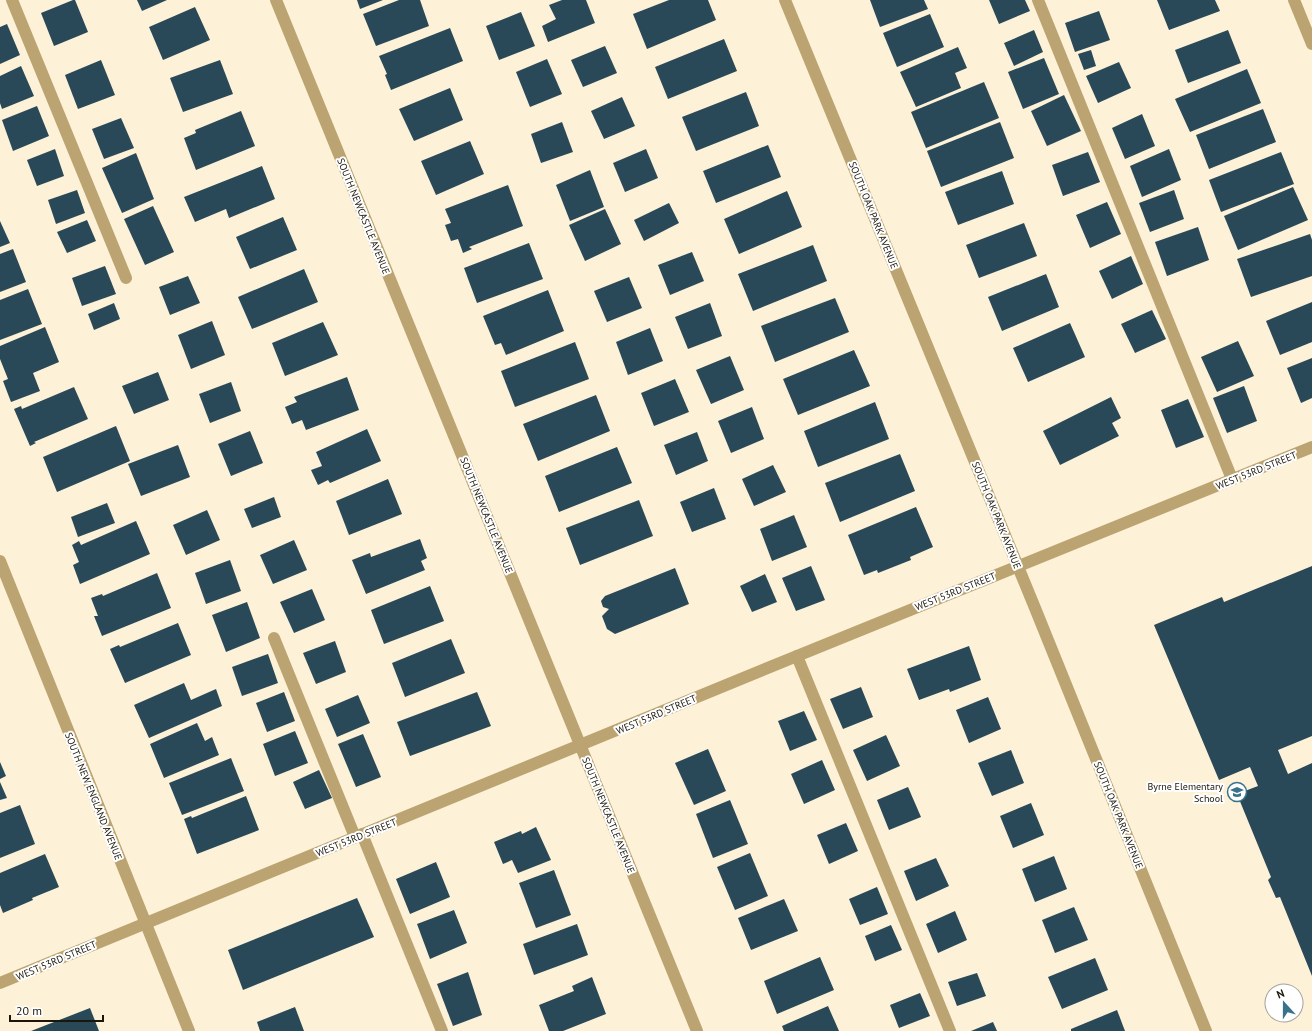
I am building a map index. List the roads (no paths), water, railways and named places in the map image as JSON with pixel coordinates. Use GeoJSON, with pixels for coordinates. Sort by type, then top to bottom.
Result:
{"type":"FeatureCollection","features":[{"type":"Feature","properties":{"kind":"street"},"geometry":{"type":"LineString","coordinates":[[12,0],[126,278]]}},
{"type":"Feature","properties":{"kind":"street","name":"SOUTH NEWCASTLE AVENUE"},"geometry":{"type":"LineString","coordinates":[[276,0],[698,1031]]}},
{"type":"Feature","properties":{"kind":"street","name":"SOUTH OAK PARK AVENUE"},"geometry":{"type":"LineString","coordinates":[[785,0],[1206,1031]]}},
{"type":"Feature","properties":{"kind":"street"},"geometry":{"type":"LineString","coordinates":[[1038,0],[1232,479]]}},
{"type":"Feature","properties":{"kind":"street"},"geometry":{"type":"LineString","coordinates":[[1294,0],[1312,44]]}},
{"type":"Feature","properties":{"kind":"street","name":"WEST 53RD STREET"},"geometry":{"type":"LineString","coordinates":[[0,983],[1017,566],[1312,447]]}},
{"type":"Feature","properties":{"kind":"street","name":"SOUTH NEW ENGLAND AVENUE"},"geometry":{"type":"LineString","coordinates":[[0,561],[189,1031]]}},
{"type":"Feature","properties":{"kind":"street"},"geometry":{"type":"LineString","coordinates":[[274,638],[442,1031]]}},
{"type":"Feature","properties":{"kind":"street"},"geometry":{"type":"LineString","coordinates":[[797,656],[950,1031]]}},
{"type":"Feature","properties":{"kind":"place","name":"Byrne Elementary School"},"geometry":{"type":"Point","coordinates":[1237,792]}}]}
